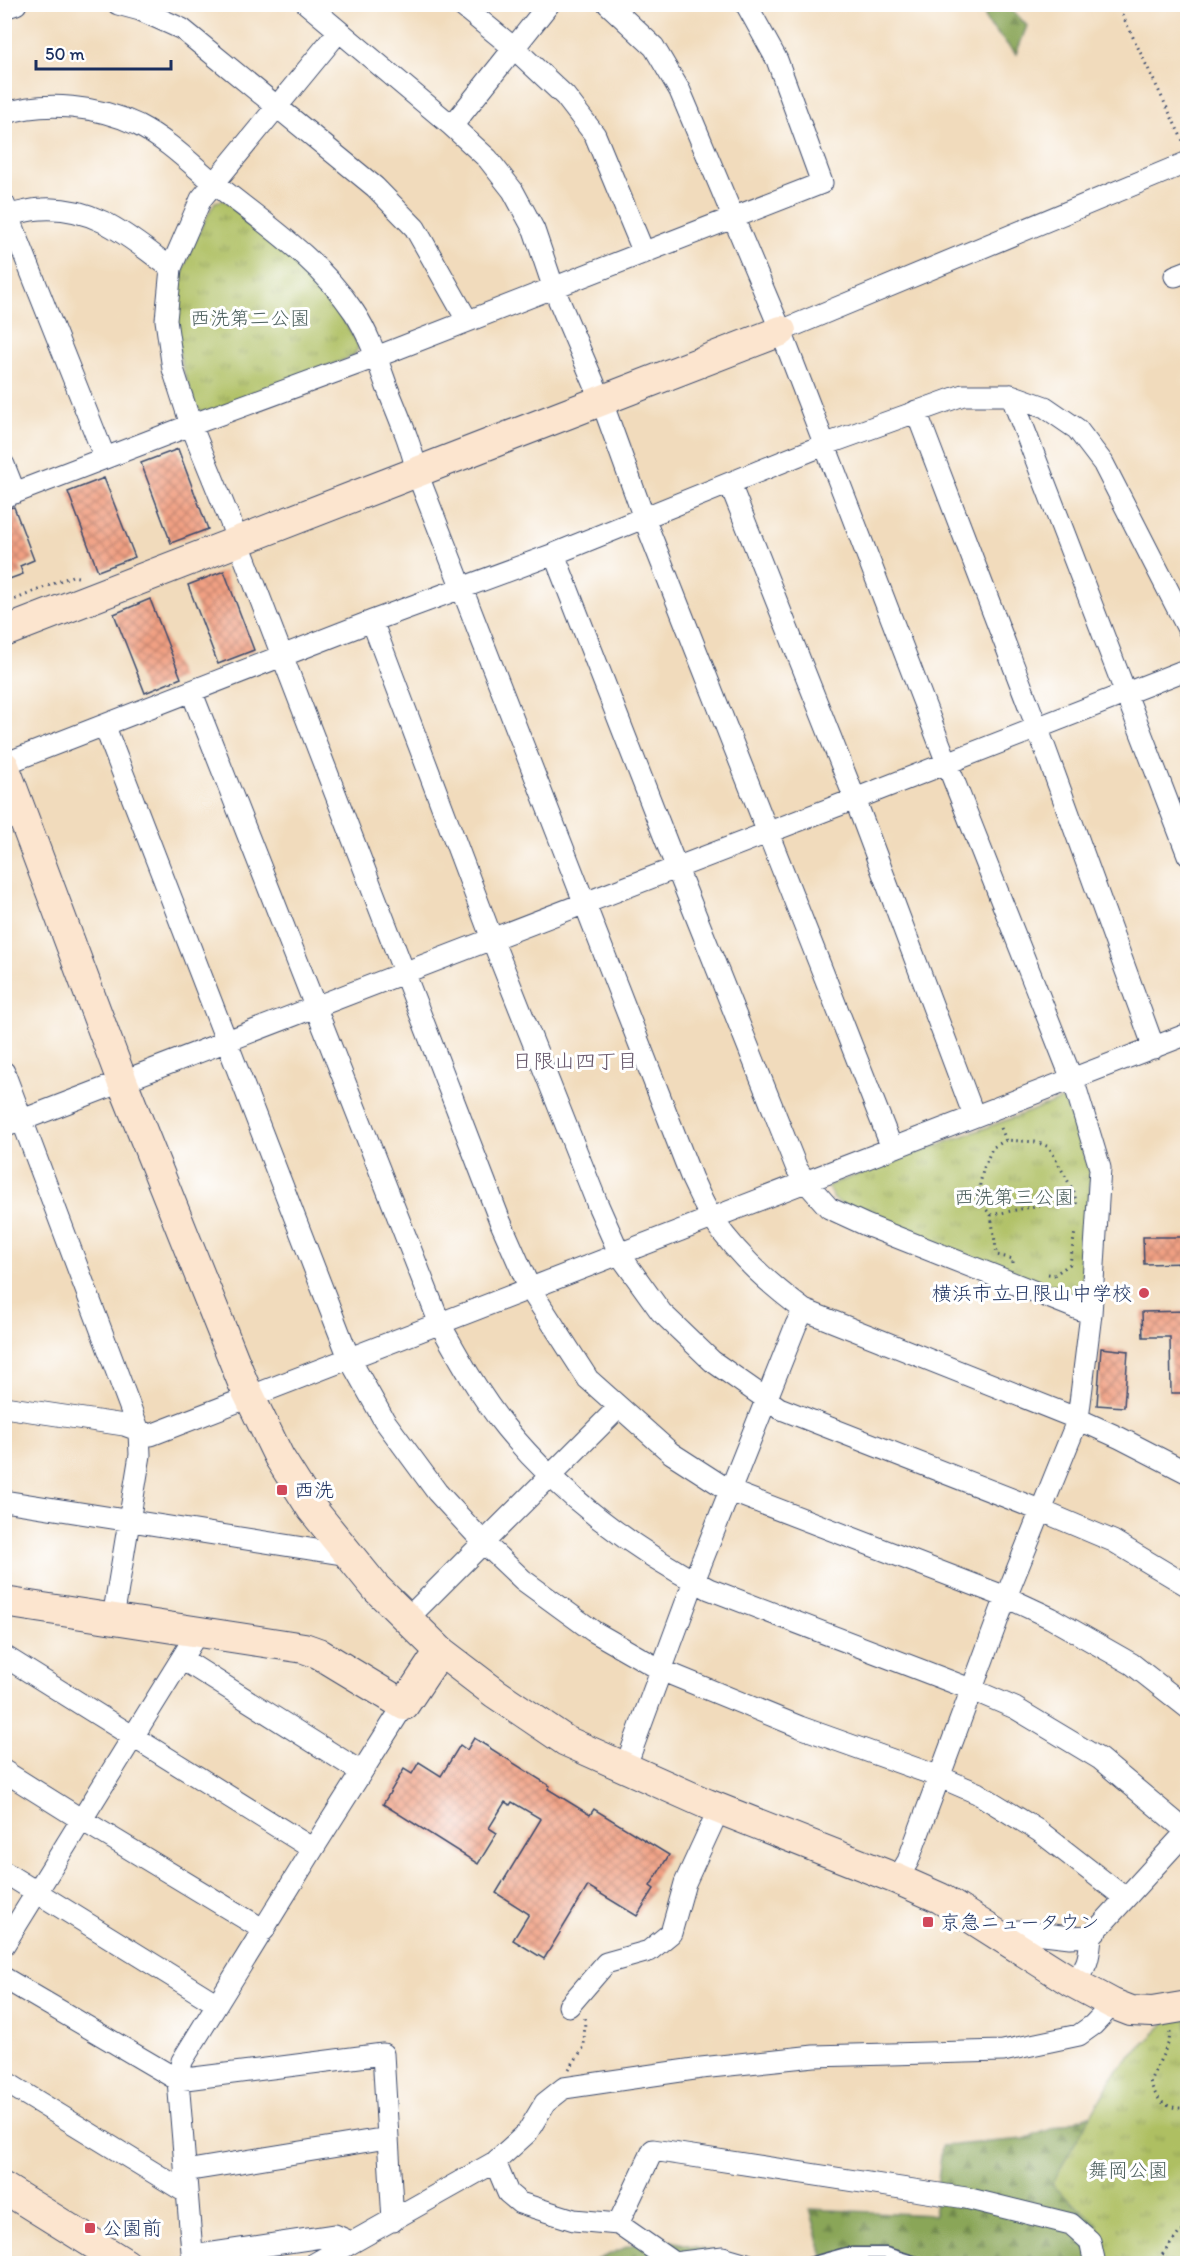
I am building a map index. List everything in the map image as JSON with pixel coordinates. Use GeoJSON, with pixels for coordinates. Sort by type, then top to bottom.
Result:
{"type":"FeatureCollection","features":[{"type":"Feature","properties":{"kind":"street"},"geometry":{"type":"LineString","coordinates":[[4,8],[16,4]]}},
{"type":"Feature","properties":{"kind":"street"},"geometry":{"type":"LineString","coordinates":[[118,4],[140,10],[182,29],[375,187],[415,228],[467,320]]}},
{"type":"Feature","properties":{"kind":"street"},"geometry":{"type":"LineString","coordinates":[[307,4],[488,159],[513,191],[534,230],[554,289],[602,402],[644,518],[892,1148]]}},
{"type":"Feature","properties":{"kind":"street"},"geometry":{"type":"LineString","coordinates":[[460,4],[515,49],[566,96],[595,135],[644,253]]}},
{"type":"Feature","properties":{"kind":"street"},"geometry":{"type":"LineString","coordinates":[[452,126],[549,4]]}},
{"type":"Feature","properties":{"kind":"street"},"geometry":{"type":"LineString","coordinates":[[608,4],[654,47],[675,82],[734,218],[781,332],[947,764],[1072,1080],[1100,1168],[1090,1314],[1078,1419],[1006,1597],[908,1861],[897,1879]]}},
{"type":"Feature","properties":{"kind":"street"},"geometry":{"type":"LineString","coordinates":[[4,465],[10,495],[376,357],[467,320],[554,289],[822,183],[777,60],[746,4]]}},
{"type":"Feature","properties":{"kind":"street"},"geometry":{"type":"LineString","coordinates":[[339,31],[201,198],[171,268],[166,320],[173,369],[191,425],[405,971],[500,1221],[530,1289],[588,1379],[671,1453],[730,1491],[1006,1597],[1051,1618],[1132,1664],[1188,1708]]}},
{"type":"Feature","properties":{"kind":"street"},"geometry":{"type":"LineString","coordinates":[[4,114],[22,108],[64,107],[101,112],[137,125],[171,144],[213,182],[274,229],[328,277],[355,314],[376,357],[413,452],[417,473],[692,1179],[712,1219],[742,1257],[774,1288],[804,1310],[1078,1419],[1188,1473]]}},
{"type":"Feature","properties":{"kind":"street"},"geometry":{"type":"LineString","coordinates":[[4,632],[781,332],[1188,162]]}},
{"type":"Feature","properties":{"kind":"street"},"geometry":{"type":"LineString","coordinates":[[105,458],[7,209],[41,208],[82,211],[116,228],[171,268]]}},
{"type":"Feature","properties":{"kind":"street"},"geometry":{"type":"LineString","coordinates":[[1179,2008],[1152,2012],[1131,2011],[1113,2004],[1072,1982],[940,1898],[719,1809],[566,1741],[495,1693],[440,1651],[376,1588],[312,1509],[285,1467],[250,1398],[122,1081],[4,765],[283,658],[462,586],[554,554],[824,445],[963,395],[1011,396],[1045,407],[1077,429],[1103,463],[1188,629]]}},
{"type":"Feature","properties":{"kind":"street"},"geometry":{"type":"LineString","coordinates":[[1011,396],[1188,855]]}},
{"type":"Feature","properties":{"kind":"street"},"geometry":{"type":"LineString","coordinates":[[916,411],[1037,729],[1154,1048]]}},
{"type":"Feature","properties":{"kind":"street"},"geometry":{"type":"LineString","coordinates":[[730,484],[855,799],[975,1116]]}},
{"type":"Feature","properties":{"kind":"street"},"geometry":{"type":"LineString","coordinates":[[554,554],[797,1169],[806,1182],[830,1208],[866,1225],[1090,1314]]}},
{"type":"Feature","properties":{"kind":"street"},"geometry":{"type":"LineString","coordinates":[[372,621],[492,939],[597,1203],[620,1255],[661,1312],[712,1361],[779,1408],[1113,1541],[1188,1586]]}},
{"type":"Feature","properties":{"kind":"street"},"geometry":{"type":"LineString","coordinates":[[14,1123],[1188,669]]}},
{"type":"Feature","properties":{"kind":"street"},"geometry":{"type":"LineString","coordinates":[[192,693],[440,1324],[467,1374],[506,1428],[549,1476],[593,1514],[694,1581],[1015,1708],[1100,1759],[1187,1830],[1091,1936],[1089,1957],[1084,1970],[1072,1982]]}},
{"type":"Feature","properties":{"kind":"street"},"geometry":{"type":"LineString","coordinates":[[105,726],[349,1358],[384,1420],[437,1492],[523,1580],[593,1631],[661,1670],[801,1727],[940,1777],[977,1793],[1040,1831],[1125,1898]]}},
{"type":"Feature","properties":{"kind":"street"},"geometry":{"type":"LineString","coordinates":[[4,1407],[123,1425],[152,1435],[1188,1034]]}},
{"type":"Feature","properties":{"kind":"street"},"geometry":{"type":"LineString","coordinates":[[4,1072],[14,1123],[139,1431],[140,1455],[113,1618]]}},
{"type":"Feature","properties":{"kind":"street"},"geometry":{"type":"LineString","coordinates":[[625,1768],[694,1581],[767,1401],[795,1325],[804,1310]]}},
{"type":"Feature","properties":{"kind":"street"},"geometry":{"type":"LineString","coordinates":[[408,1619],[618,1408]]}},
{"type":"Feature","properties":{"kind":"street"},"geometry":{"type":"LineString","coordinates":[[4,1501],[348,1555]]}},
{"type":"Feature","properties":{"kind":"street"},"geometry":{"type":"LineString","coordinates":[[4,1602],[304,1648],[318,1653],[404,1705]]}},
{"type":"Feature","properties":{"kind":"street"},"geometry":{"type":"LineString","coordinates":[[4,1945],[198,1632]]}},
{"type":"Feature","properties":{"kind":"street"},"geometry":{"type":"LineString","coordinates":[[351,2242],[335,2235],[193,2260],[178,2080],[182,2061],[361,1772],[440,1651]]}},
{"type":"Feature","properties":{"kind":"street"},"geometry":{"type":"LineString","coordinates":[[4,1656],[313,1849]]}},
{"type":"Feature","properties":{"kind":"street"},"geometry":{"type":"LineString","coordinates":[[182,1659],[361,1772]]}},
{"type":"Feature","properties":{"kind":"street"},"geometry":{"type":"LineString","coordinates":[[4,1771],[82,1821],[264,1930]]}},
{"type":"Feature","properties":{"kind":"street"},"geometry":{"type":"LineString","coordinates":[[569,2006],[606,1963],[649,1951],[671,1933],[685,1883],[719,1809]]}},
{"type":"Feature","properties":{"kind":"street"},"geometry":{"type":"LineString","coordinates":[[4,1872],[217,2004]]}},
{"type":"Feature","properties":{"kind":"street"},"geometry":{"type":"LineString","coordinates":[[1005,1938],[1018,1931],[1070,1938],[1091,1936]]}},
{"type":"Feature","properties":{"kind":"street"},"geometry":{"type":"LineString","coordinates":[[4,1978],[178,2080],[383,2054],[393,2221]]}},
{"type":"Feature","properties":{"kind":"street"},"geometry":{"type":"LineString","coordinates":[[314,2264],[495,2162],[527,2133],[545,2103],[564,2088],[701,2068],[814,2056],[1003,2051],[1079,2035],[1093,2025],[1113,2004]]}},
{"type":"Feature","properties":{"kind":"street"},"geometry":{"type":"LineString","coordinates":[[4,2081],[187,2193]]}},
{"type":"Feature","properties":{"kind":"street"},"geometry":{"type":"LineString","coordinates":[[185,2171],[387,2138]]}},
{"type":"Feature","properties":{"kind":"street"},"geometry":{"type":"LineString","coordinates":[[618,2224],[653,2150],[966,2198],[1071,2224],[1090,2241],[1095,2264]]}},
{"type":"Feature","properties":{"kind":"street"},"geometry":{"type":"LineString","coordinates":[[495,2162],[508,2193],[520,2203],[574,2220],[618,2224],[674,2263],[723,2257],[747,2264]]}},
{"type":"Feature","properties":{"kind":"street"},"geometry":{"type":"LineString","coordinates":[[4,2188],[126,2264]]}},
{"type":"Feature","properties":{"kind":"lane"},"geometry":{"type":"LineString","coordinates":[[806,2264],[846,2253],[886,2253],[923,2264]]}},
{"type":"Feature","properties":{"kind":"path"},"geometry":{"type":"LineString","coordinates":[[1118,4],[1188,150]]}},
{"type":"Feature","properties":{"kind":"path"},"geometry":{"type":"LineString","coordinates":[[1010,1282],[1013,1259],[997,1255],[991,1215],[977,1199],[983,1170],[992,1148],[1006,1140],[1036,1142],[1049,1147],[1074,1192],[1078,1213]]}},
{"type":"Feature","properties":{"kind":"path"},"geometry":{"type":"LineString","coordinates":[[991,1215],[1076,1198]]}},
{"type":"Feature","properties":{"kind":"path"},"geometry":{"type":"LineString","coordinates":[[1044,1274],[1054,1275],[1070,1264],[1076,1223]]}},
{"type":"Feature","properties":{"kind":"path"},"geometry":{"type":"LineString","coordinates":[[564,2088],[562,2079],[584,2047],[585,2016],[569,2006]]}},
{"type":"Feature","properties":{"kind":"path"},"geometry":{"type":"LineString","coordinates":[[1179,2008],[1169,2042],[1150,2082],[1155,2097],[1173,2109],[1188,2108]]}},
{"type":"Feature","properties":{"kind":"path"},"geometry":{"type":"LineString","coordinates":[[1155,2264],[1180,2232],[1188,2230]]}},
{"type":"Feature","properties":{"kind":"green space"},"geometry":{"type":"Polygon","coordinates":[[[982,5],[1008,5],[1027,26],[1016,54],[987,22],[982,5]]]}},
{"type":"Feature","properties":{"kind":"green space","name":"西洗第二公園"},"geometry":{"type":"Polygon","coordinates":[[[224,200],[294,259],[333,302],[359,346],[354,356],[207,414],[197,409],[182,365],[176,321],[177,300],[181,280],[195,241],[215,202],[224,200]]]}},
{"type":"Feature","properties":{"kind":"green space","name":"西洗第三公園"},"geometry":{"type":"Polygon","coordinates":[[[1064,1099],[1091,1174],[1081,1298],[1074,1302],[859,1216],[834,1199],[827,1186],[1064,1099]]]}},
{"type":"Feature","properties":{"kind":"green space","name":"舞岡公園"},"geometry":{"type":"Polygon","coordinates":[[[1187,2002],[1187,2263],[1103,2263],[1098,2224],[1051,2185],[1117,2070],[1187,2002]]]}},
{"type":"Feature","properties":{"kind":"green space"},"geometry":{"type":"Polygon","coordinates":[[[1109,2108],[1187,2263],[825,2263],[810,2209],[934,2215],[942,2146],[1024,2139],[1109,2108]]]}},
{"type":"Feature","properties":{"kind":"green space"},"geometry":{"type":"Polygon","coordinates":[[[652,2236],[758,2263],[587,2264],[652,2236]]]}},
{"type":"Feature","properties":{"kind":"building"},"geometry":{"type":"Polygon","coordinates":[[[178,449],[208,529],[171,543],[141,463],[178,449]]]}},
{"type":"Feature","properties":{"kind":"building"},"geometry":{"type":"Polygon","coordinates":[[[104,478],[135,557],[98,571],[68,492],[104,478]]]}},
{"type":"Feature","properties":{"kind":"building"},"geometry":{"type":"Polygon","coordinates":[[[14,507],[34,560],[20,566],[23,574],[4,581],[4,509],[14,507]]]}},
{"type":"Feature","properties":{"kind":"building"},"geometry":{"type":"Polygon","coordinates":[[[224,571],[254,650],[218,664],[188,585],[224,571]]]}},
{"type":"Feature","properties":{"kind":"building"},"geometry":{"type":"Polygon","coordinates":[[[150,599],[181,678],[145,693],[114,614],[150,599]]]}},
{"type":"Feature","properties":{"kind":"building"},"geometry":{"type":"Polygon","coordinates":[[[1143,1237],[1188,1237],[1188,1263],[1144,1264],[1143,1237]]]}},
{"type":"Feature","properties":{"kind":"building"},"geometry":{"type":"Polygon","coordinates":[[[1188,1311],[1188,1393],[1171,1393],[1170,1337],[1143,1337],[1142,1312],[1188,1311]]]}},
{"type":"Feature","properties":{"kind":"building"},"geometry":{"type":"Polygon","coordinates":[[[1101,1348],[1128,1351],[1124,1407],[1097,1405],[1101,1348]]]}},
{"type":"Feature","properties":{"kind":"building"},"geometry":{"type":"Polygon","coordinates":[[[474,1738],[550,1786],[548,1789],[590,1815],[594,1809],[669,1855],[650,1886],[654,1889],[637,1916],[588,1886],[544,1959],[513,1940],[529,1914],[496,1893],[541,1819],[512,1802],[510,1805],[505,1802],[489,1828],[497,1833],[478,1864],[383,1804],[404,1769],[412,1774],[419,1762],[441,1776],[460,1745],[467,1750],[474,1738]]]}},
{"type":"Feature","properties":{"kind":"place","name":"横浜市立日限山中学校"},"geometry":{"type":"Point","coordinates":[1144,1293]}},
{"type":"Feature","properties":{"kind":"place","name":"西洗"},"geometry":{"type":"Point","coordinates":[282,1490]}},
{"type":"Feature","properties":{"kind":"place","name":"京急ニュータウン"},"geometry":{"type":"Point","coordinates":[928,1922]}},
{"type":"Feature","properties":{"kind":"place","name":"公園前"},"geometry":{"type":"Point","coordinates":[90,2228]}},
{"type":"Feature","properties":{"kind":"district","name":"日限山四丁目"},"geometry":{"type":"Point","coordinates":[575,1061]}}]}
